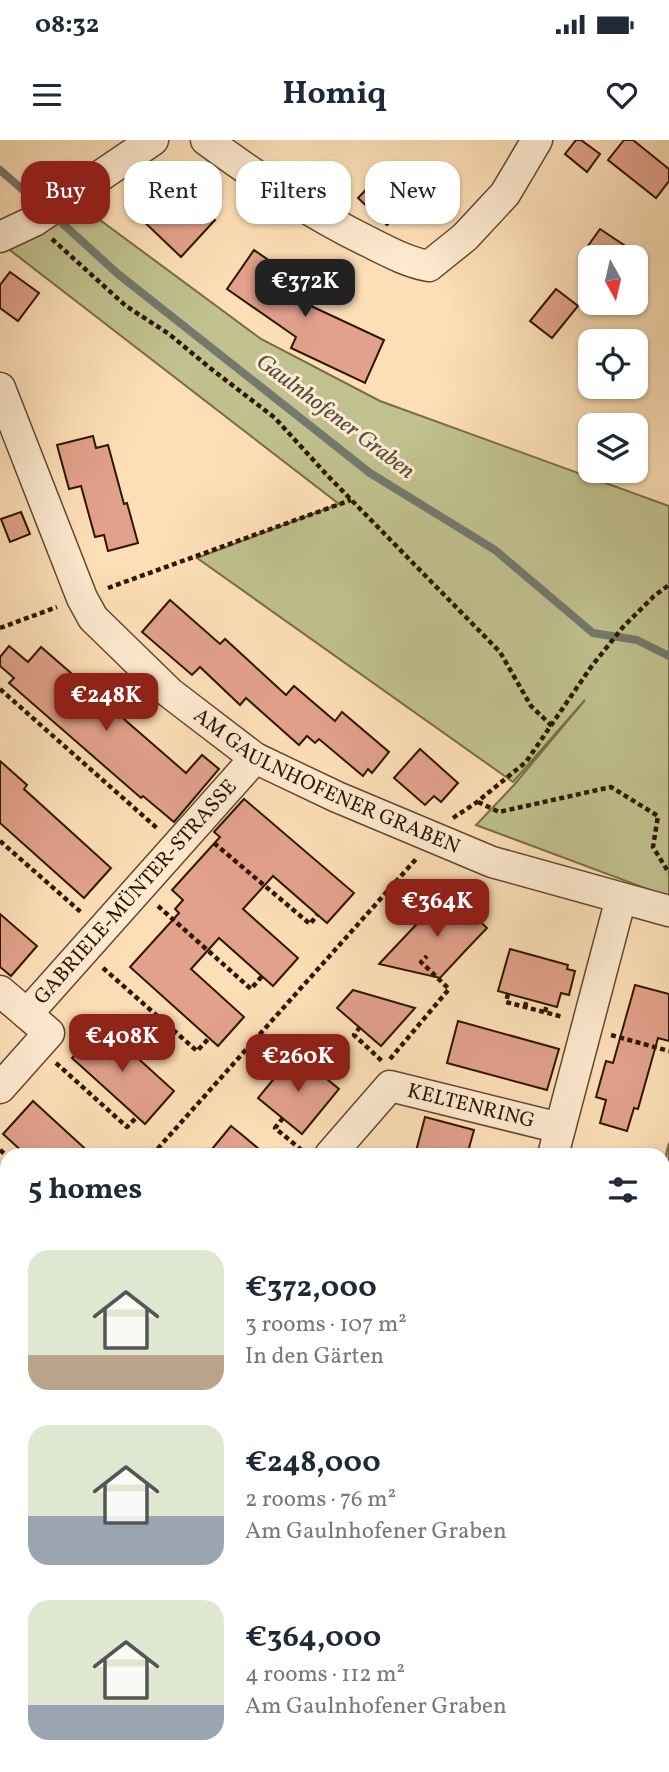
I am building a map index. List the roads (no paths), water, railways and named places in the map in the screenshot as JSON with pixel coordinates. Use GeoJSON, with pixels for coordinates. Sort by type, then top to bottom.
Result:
{"type":"FeatureCollection","features":[{"type":"Feature","properties":{"kind":"street"},"geometry":{"type":"LineString","coordinates":[[0,237],[34,221],[153,140]]}},
{"type":"Feature","properties":{"kind":"street"},"geometry":{"type":"LineString","coordinates":[[206,140],[262,181],[329,223],[411,262],[429,266],[466,237],[505,194],[537,140]]}},
{"type":"Feature","properties":{"kind":"street","name":"AM GAULNHOFENER GRABEN"},"geometry":{"type":"LineString","coordinates":[[0,388],[82,598],[93,618],[170,693],[255,758],[434,839],[492,862],[669,911]]}},
{"type":"Feature","properties":{"kind":"street","name":"GABRIELE-MÜNTER-STRASSE"},"geometry":{"type":"LineString","coordinates":[[0,1088],[49,1033],[27,1014],[255,758]]}},
{"type":"Feature","properties":{"kind":"street","name":"KELTENRING"},"geometry":{"type":"LineString","coordinates":[[336,1148],[390,1086],[556,1141],[621,898]]}},
{"type":"Feature","properties":{"kind":"street"},"geometry":{"type":"LineString","coordinates":[[0,991],[27,1014]]}},
{"type":"Feature","properties":{"kind":"waterway","name":"Gaulnhofener Graben"},"geometry":{"type":"LineString","coordinates":[[0,170],[21,188]]}},
{"type":"Feature","properties":{"kind":"waterway","name":"Gaulnhofener Graben"},"geometry":{"type":"LineString","coordinates":[[63,224],[118,274],[370,473],[495,550],[593,633],[637,640],[669,656]]}}]}
